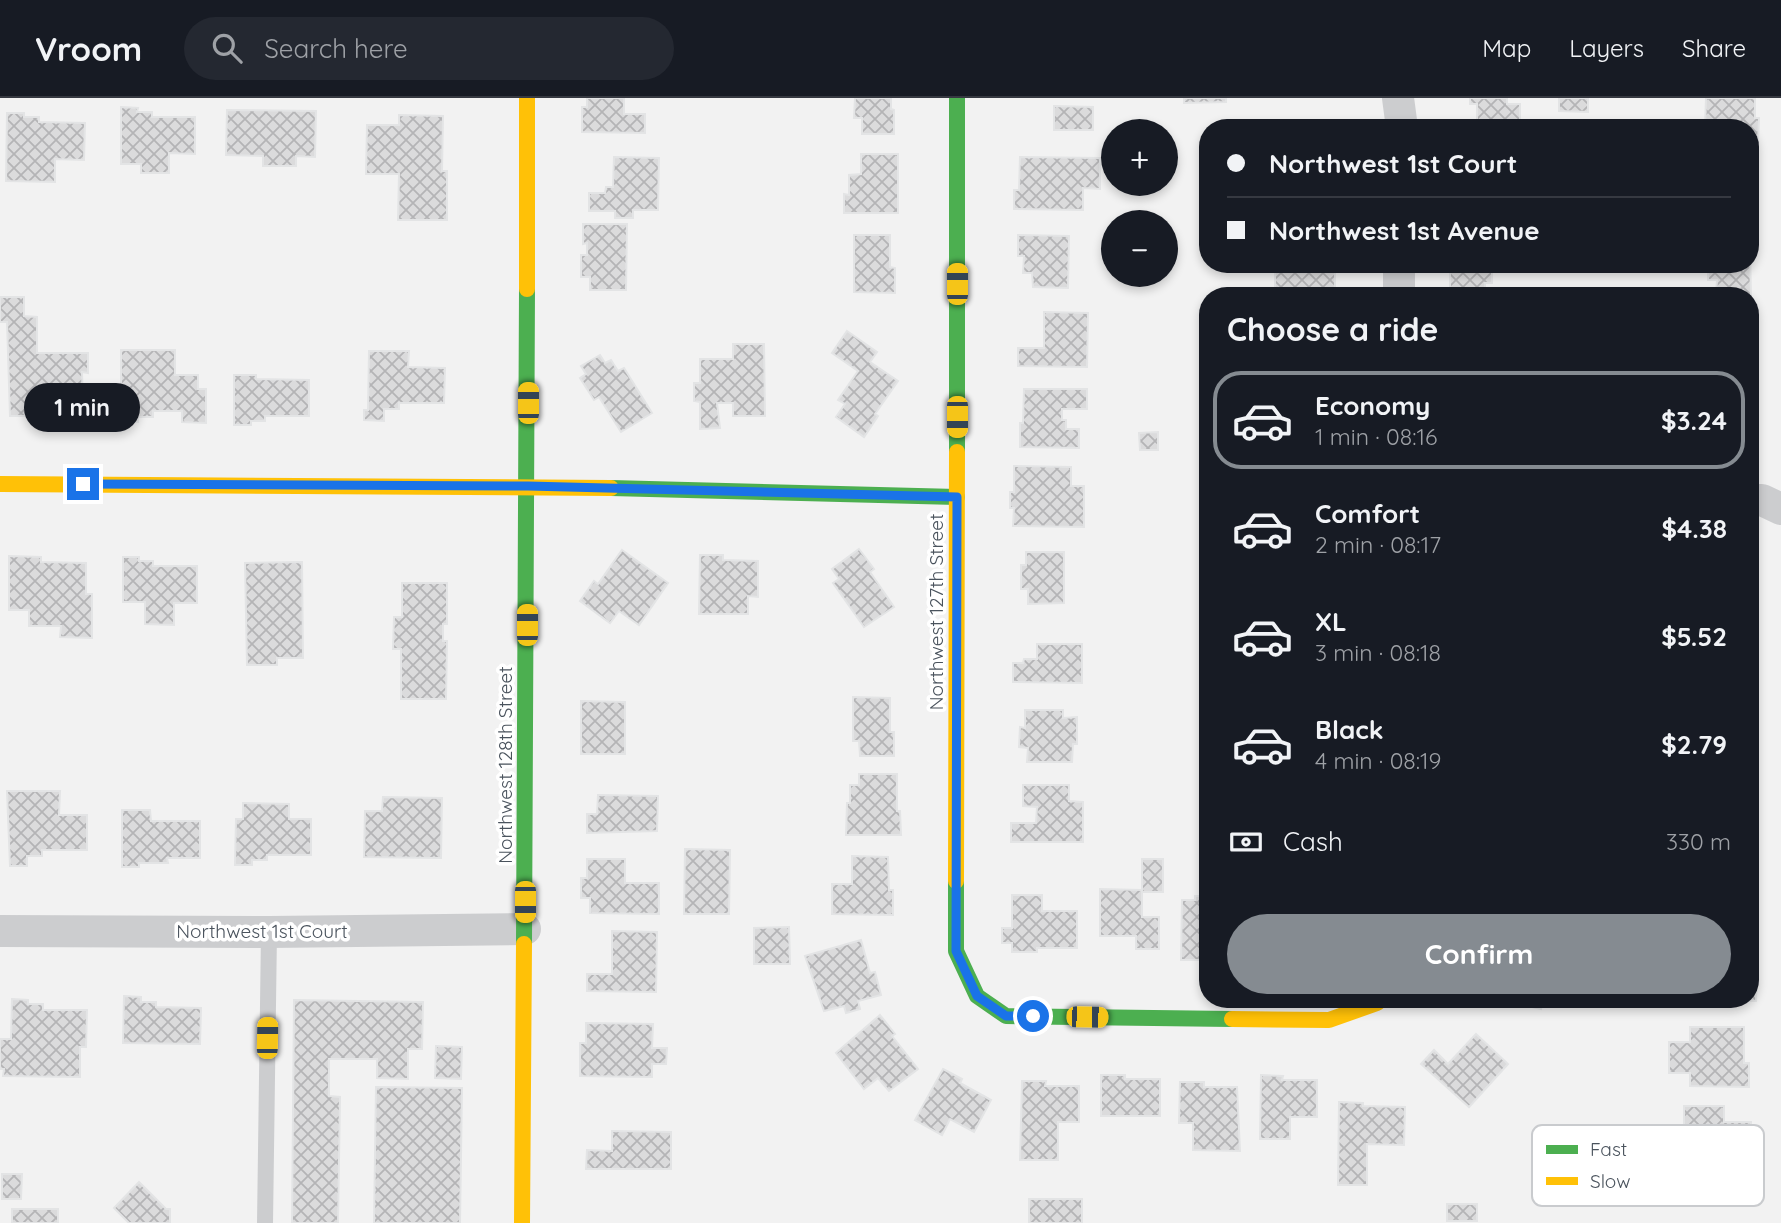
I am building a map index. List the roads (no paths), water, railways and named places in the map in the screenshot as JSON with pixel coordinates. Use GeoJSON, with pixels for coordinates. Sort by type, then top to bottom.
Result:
{"type":"FeatureCollection","features":[{"type":"Feature","properties":{"kind":"street","name":"Northwest 128th Street"},"geometry":{"type":"LineString","coordinates":[[522,1223],[528,486],[527,98]]}},
{"type":"Feature","properties":{"kind":"street","name":"Northwest 127th Street"},"geometry":{"type":"LineString","coordinates":[[957,98],[956,951],[977,996],[1006,1016],[1329,1020],[1359,1008]]}},
{"type":"Feature","properties":{"kind":"street"},"geometry":{"type":"LineString","coordinates":[[1398,98],[1401,119]]}},
{"type":"Feature","properties":{"kind":"street"},"geometry":{"type":"LineString","coordinates":[[0,484],[528,486],[957,497]]}},
{"type":"Feature","properties":{"kind":"street","name":"Northwest 1st Court"},"geometry":{"type":"LineString","coordinates":[[0,931],[525,929]]}},
{"type":"Feature","properties":{"kind":"lane"},"geometry":{"type":"LineString","coordinates":[[265,1223],[269,932]]}}]}
